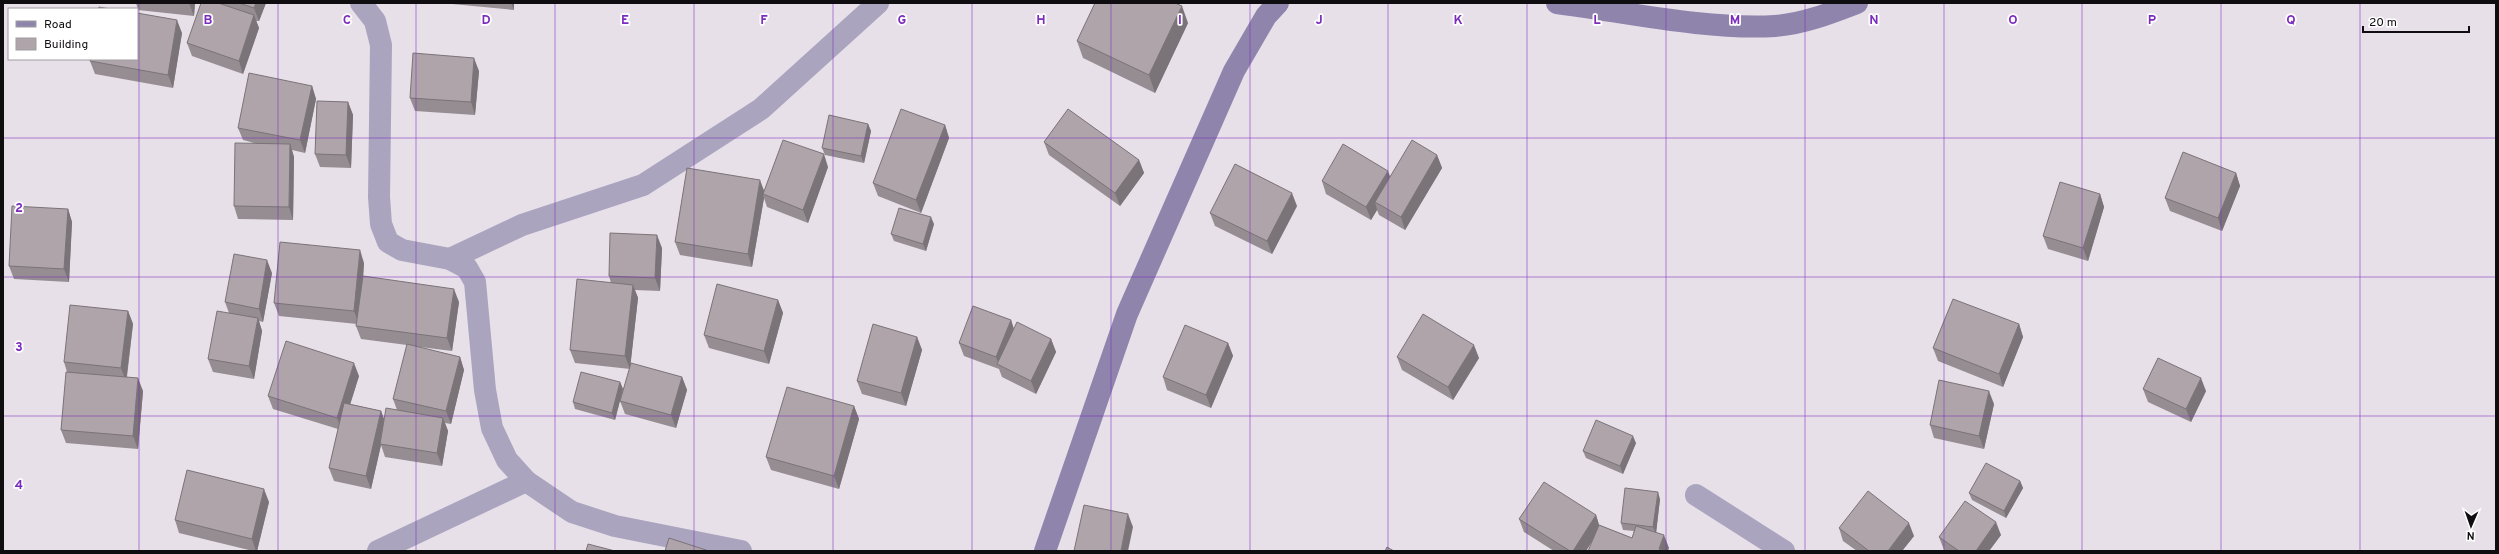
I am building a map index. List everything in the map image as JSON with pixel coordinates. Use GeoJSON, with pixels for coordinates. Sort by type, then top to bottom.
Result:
{"type":"FeatureCollection","features":[{"type":"Feature","properties":{"kind":"street"},"geometry":{"type":"LineString","coordinates":[[361,3],[374,21],[381,44],[379,197],[381,224],[388,242],[402,250],[450,258],[467,268],[476,282],[485,390],[492,428],[507,460],[526,481],[572,512],[614,526],[741,551]]}},
{"type":"Feature","properties":{"kind":"street"},"geometry":{"type":"LineString","coordinates":[[450,258],[522,225],[643,185],[761,109],[878,3]]}},
{"type":"Feature","properties":{"kind":"street"},"geometry":{"type":"LineString","coordinates":[[1045,551],[1099,390],[1130,308],[1234,71],[1266,16],[1278,3]]}},
{"type":"Feature","properties":{"kind":"street"},"geometry":{"type":"LineString","coordinates":[[1557,3],[1687,21],[1743,26],[1776,26],[1806,20],[1857,3]]}},
{"type":"Feature","properties":{"kind":"street"},"geometry":{"type":"LineString","coordinates":[[378,551],[526,481]]}},
{"type":"Feature","properties":{"kind":"street"},"geometry":{"type":"LineString","coordinates":[[1696,495],[1784,551]]}},
{"type":"Feature","properties":{"kind":"building"},"geometry":{"type":"Polygon","coordinates":[[[201,3],[218,3],[254,15],[239,61],[187,43],[201,3]]]}},
{"type":"Feature","properties":{"kind":"building"},"geometry":{"type":"Polygon","coordinates":[[[239,3],[256,3],[254,8],[239,3]]]}},
{"type":"Feature","properties":{"kind":"building"},"geometry":{"type":"Polygon","coordinates":[[[1095,3],[1175,3],[1182,6],[1149,75],[1077,41],[1095,3]]]}},
{"type":"Feature","properties":{"kind":"building"},"geometry":{"type":"Polygon","coordinates":[[[138,13],[177,20],[168,75],[90,61],[138,60],[138,13]]]}},
{"type":"Feature","properties":{"kind":"building"},"geometry":{"type":"Polygon","coordinates":[[[413,53],[474,58],[471,102],[410,98],[413,53]]]}},
{"type":"Feature","properties":{"kind":"building"},"geometry":{"type":"Polygon","coordinates":[[[249,73],[312,86],[300,140],[238,128],[249,73]]]}},
{"type":"Feature","properties":{"kind":"building"},"geometry":{"type":"Polygon","coordinates":[[[317,101],[348,102],[346,155],[315,154],[317,101]]]}},
{"type":"Feature","properties":{"kind":"building"},"geometry":{"type":"Polygon","coordinates":[[[901,109],[945,125],[916,200],[873,183],[901,109]]]}},
{"type":"Feature","properties":{"kind":"building"},"geometry":{"type":"Polygon","coordinates":[[[1068,109],[1139,160],[1115,193],[1044,142],[1068,109]]]}},
{"type":"Feature","properties":{"kind":"building"},"geometry":{"type":"Polygon","coordinates":[[[829,115],[868,124],[861,156],[822,148],[829,115]]]}},
{"type":"Feature","properties":{"kind":"building"},"geometry":{"type":"Polygon","coordinates":[[[783,140],[824,154],[803,210],[763,194],[783,140]]]}},
{"type":"Feature","properties":{"kind":"building"},"geometry":{"type":"Polygon","coordinates":[[[1412,140],[1437,155],[1401,217],[1375,202],[1412,140]]]}},
{"type":"Feature","properties":{"kind":"building"},"geometry":{"type":"Polygon","coordinates":[[[235,143],[290,144],[289,207],[234,206],[235,143]]]}},
{"type":"Feature","properties":{"kind":"building"},"geometry":{"type":"Polygon","coordinates":[[[1343,144],[1388,171],[1366,207],[1322,181],[1343,144]]]}},
{"type":"Feature","properties":{"kind":"building"},"geometry":{"type":"Polygon","coordinates":[[[2183,152],[2236,173],[2218,218],[2165,198],[2183,152]]]}},
{"type":"Feature","properties":{"kind":"building"},"geometry":{"type":"Polygon","coordinates":[[[1235,164],[1292,193],[1267,241],[1210,213],[1235,164]]]}},
{"type":"Feature","properties":{"kind":"building"},"geometry":{"type":"Polygon","coordinates":[[[687,168],[760,180],[748,254],[675,242],[687,168]]]}},
{"type":"Feature","properties":{"kind":"building"},"geometry":{"type":"Polygon","coordinates":[[[2060,182],[2100,194],[2083,248],[2043,236],[2060,182]]]}},
{"type":"Feature","properties":{"kind":"building"},"geometry":{"type":"Polygon","coordinates":[[[12,206],[68,209],[64,269],[9,266],[12,206]]]}},
{"type":"Feature","properties":{"kind":"building"},"geometry":{"type":"Polygon","coordinates":[[[899,208],[931,217],[923,244],[891,234],[899,208]]]}},
{"type":"Feature","properties":{"kind":"building"},"geometry":{"type":"Polygon","coordinates":[[[610,233],[657,235],[655,278],[609,276],[610,233]]]}},
{"type":"Feature","properties":{"kind":"building"},"geometry":{"type":"Polygon","coordinates":[[[280,242],[360,250],[354,311],[274,303],[280,242]]]}},
{"type":"Feature","properties":{"kind":"building"},"geometry":{"type":"Polygon","coordinates":[[[234,254],[267,260],[259,309],[225,302],[234,254]]]}},
{"type":"Feature","properties":{"kind":"building"},"geometry":{"type":"Polygon","coordinates":[[[363,276],[454,289],[447,338],[356,326],[363,276]]]}},
{"type":"Feature","properties":{"kind":"building"},"geometry":{"type":"Polygon","coordinates":[[[577,279],[633,285],[625,356],[570,350],[577,279]]]}},
{"type":"Feature","properties":{"kind":"building"},"geometry":{"type":"Polygon","coordinates":[[[717,284],[778,300],[764,351],[704,335],[717,284]]]}},
{"type":"Feature","properties":{"kind":"building"},"geometry":{"type":"Polygon","coordinates":[[[1953,299],[2019,324],[1999,374],[1933,348],[1953,299]]]}},
{"type":"Feature","properties":{"kind":"building"},"geometry":{"type":"Polygon","coordinates":[[[70,305],[128,311],[121,368],[64,362],[70,305]]]}},
{"type":"Feature","properties":{"kind":"building"},"geometry":{"type":"Polygon","coordinates":[[[973,306],[1011,320],[996,357],[959,343],[973,306]]]}},
{"type":"Feature","properties":{"kind":"building"},"geometry":{"type":"Polygon","coordinates":[[[217,311],[258,318],[249,366],[208,359],[217,311]]]}},
{"type":"Feature","properties":{"kind":"building"},"geometry":{"type":"Polygon","coordinates":[[[1423,314],[1474,345],[1448,387],[1397,357],[1423,314]]]}},
{"type":"Feature","properties":{"kind":"building"},"geometry":{"type":"Polygon","coordinates":[[[1017,322],[1051,339],[1031,381],[997,364],[1017,322]]]}},
{"type":"Feature","properties":{"kind":"building"},"geometry":{"type":"Polygon","coordinates":[[[873,324],[917,337],[901,393],[857,381],[873,324]]]}},
{"type":"Feature","properties":{"kind":"building"},"geometry":{"type":"Polygon","coordinates":[[[1185,325],[1228,343],[1206,395],[1163,377],[1185,325]]]}},
{"type":"Feature","properties":{"kind":"building"},"geometry":{"type":"Polygon","coordinates":[[[286,341],[354,363],[337,418],[268,396],[286,341]]]}},
{"type":"Feature","properties":{"kind":"building"},"geometry":{"type":"Polygon","coordinates":[[[407,344],[460,357],[446,411],[393,399],[407,344]]]}},
{"type":"Feature","properties":{"kind":"building"},"geometry":{"type":"Polygon","coordinates":[[[2158,358],[2201,378],[2186,409],[2143,389],[2158,358]]]}},
{"type":"Feature","properties":{"kind":"building"},"geometry":{"type":"Polygon","coordinates":[[[631,363],[682,377],[671,415],[620,401],[631,363]]]}},
{"type":"Feature","properties":{"kind":"building"},"geometry":{"type":"Polygon","coordinates":[[[66,372],[138,378],[133,436],[61,430],[66,372]]]}},
{"type":"Feature","properties":{"kind":"building"},"geometry":{"type":"Polygon","coordinates":[[[581,372],[620,382],[612,413],[573,402],[581,372]]]}},
{"type":"Feature","properties":{"kind":"building"},"geometry":{"type":"Polygon","coordinates":[[[1939,380],[1989,391],[1979,436],[1930,425],[1939,380]]]}},
{"type":"Feature","properties":{"kind":"building"},"geometry":{"type":"Polygon","coordinates":[[[787,387],[854,406],[834,476],[766,457],[787,387]]]}},
{"type":"Feature","properties":{"kind":"building"},"geometry":{"type":"Polygon","coordinates":[[[344,403],[381,411],[366,476],[329,468],[344,403]]]}},
{"type":"Feature","properties":{"kind":"building"},"geometry":{"type":"Polygon","coordinates":[[[386,408],[443,418],[437,453],[380,444],[386,408]]]}},
{"type":"Feature","properties":{"kind":"building"},"geometry":{"type":"Polygon","coordinates":[[[1596,420],[1633,436],[1620,466],[1583,451],[1596,420]]]}},
{"type":"Feature","properties":{"kind":"building"},"geometry":{"type":"Polygon","coordinates":[[[1986,463],[2020,481],[2004,511],[1969,493],[1986,463]]]}},
{"type":"Feature","properties":{"kind":"building"},"geometry":{"type":"Polygon","coordinates":[[[187,470],[264,489],[252,539],[175,520],[187,470]]]}},
{"type":"Feature","properties":{"kind":"building"},"geometry":{"type":"Polygon","coordinates":[[[1544,482],[1596,515],[1573,551],[1570,551],[1519,519],[1544,482]]]}},
{"type":"Feature","properties":{"kind":"building"},"geometry":{"type":"Polygon","coordinates":[[[1625,488],[1658,492],[1653,527],[1621,523],[1625,488]]]}},
{"type":"Feature","properties":{"kind":"building"},"geometry":{"type":"Polygon","coordinates":[[[1868,491],[1909,523],[1888,551],[1869,551],[1839,528],[1868,491]]]}},
{"type":"Feature","properties":{"kind":"building"},"geometry":{"type":"Polygon","coordinates":[[[1965,501],[1996,522],[1976,551],[1959,551],[1939,537],[1965,501]]]}},
{"type":"Feature","properties":{"kind":"building"},"geometry":{"type":"Polygon","coordinates":[[[1084,505],[1128,514],[1121,551],[1074,551],[1084,505]]]}},
{"type":"Feature","properties":{"kind":"building"},"geometry":{"type":"Polygon","coordinates":[[[1599,525],[1632,538],[1636,526],[1664,535],[1659,549],[1663,551],[1588,551],[1599,525]]]}},
{"type":"Feature","properties":{"kind":"building"},"geometry":{"type":"Polygon","coordinates":[[[669,538],[709,551],[665,551],[669,538]]]}},
{"type":"Feature","properties":{"kind":"building"},"geometry":{"type":"Polygon","coordinates":[[[588,544],[615,551],[586,551],[588,544]]]}},
{"type":"Feature","properties":{"kind":"building"},"geometry":{"type":"Polygon","coordinates":[[[1387,547],[1394,551],[1385,551],[1387,547]]]}}]}
